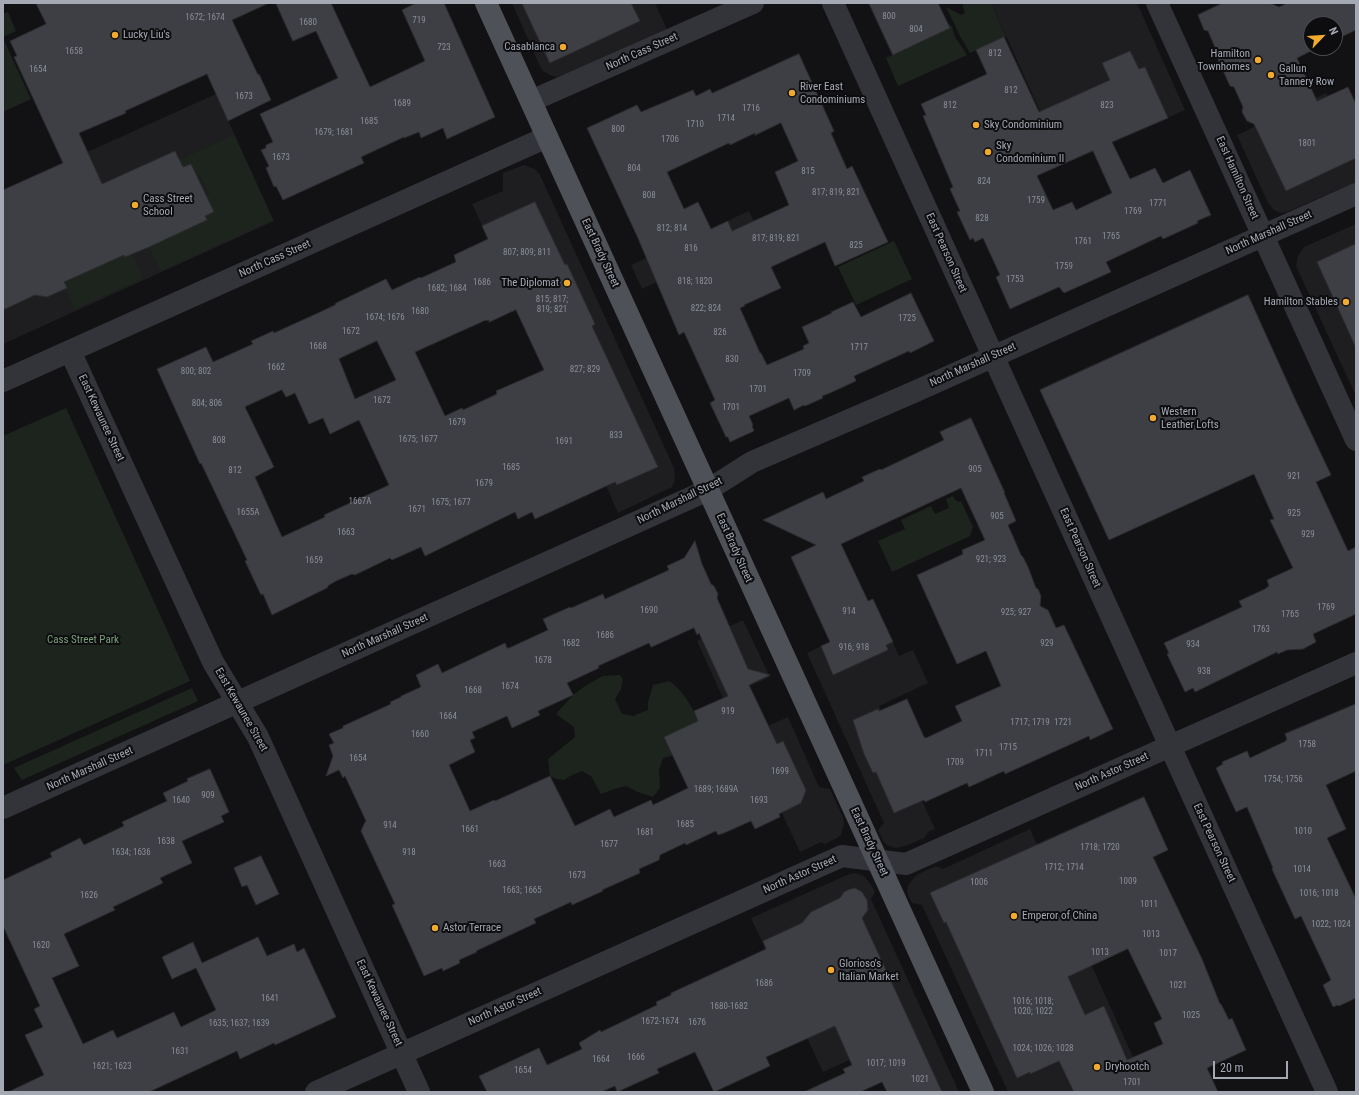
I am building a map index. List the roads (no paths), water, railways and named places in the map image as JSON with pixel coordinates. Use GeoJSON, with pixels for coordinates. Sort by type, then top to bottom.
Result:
{"type":"FeatureCollection","features":[{"type":"Feature","properties":{"kind":"main road","name":"East Brady Street"},"geometry":{"type":"LineString","coordinates":[[486,3],[983,1092]]}},
{"type":"Feature","properties":{"kind":"street","name":"North Cass Street"},"geometry":{"type":"LineString","coordinates":[[531,102],[753,3]]}},
{"type":"Feature","properties":{"kind":"street","name":"East Pearson Street"},"geometry":{"type":"LineString","coordinates":[[833,3],[1327,1092]]}},
{"type":"Feature","properties":{"kind":"street","name":"East Hamilton Street"},"geometry":{"type":"LineString","coordinates":[[1157,3],[1356,440]]}},
{"type":"Feature","properties":{"kind":"street","name":"North Cass Street"},"geometry":{"type":"LineString","coordinates":[[3,381],[547,137]]}},
{"type":"Feature","properties":{"kind":"street","name":"North Marshall Street"},"geometry":{"type":"LineString","coordinates":[[3,808],[708,490],[752,462],[1356,194]]}},
{"type":"Feature","properties":{"kind":"street","name":"East Kewaunee Street"},"geometry":{"type":"LineString","coordinates":[[70,351],[213,662],[258,737],[419,1092]]}},
{"type":"Feature","properties":{"kind":"street","name":"North Astor Street"},"geometry":{"type":"LineString","coordinates":[[316,1092],[842,856],[906,864],[1356,663]]}},
{"type":"Feature","properties":{"kind":"place","name":"Lucky Liu's"},"geometry":{"type":"Point","coordinates":[115,35]}},
{"type":"Feature","properties":{"kind":"place","name":"Casablanca"},"geometry":{"type":"Point","coordinates":[563,47]}},
{"type":"Feature","properties":{"kind":"place","name":"Hamilton Townhomes"},"geometry":{"type":"Point","coordinates":[1258,60]}},
{"type":"Feature","properties":{"kind":"place","name":"Gallun Tannery Row"},"geometry":{"type":"Point","coordinates":[1271,75]}},
{"type":"Feature","properties":{"kind":"place","name":"River East Condominiums"},"geometry":{"type":"Point","coordinates":[792,93]}},
{"type":"Feature","properties":{"kind":"place","name":"Sky Condominium"},"geometry":{"type":"Point","coordinates":[976,125]}},
{"type":"Feature","properties":{"kind":"place","name":"Sky Condominium II"},"geometry":{"type":"Point","coordinates":[988,152]}},
{"type":"Feature","properties":{"kind":"place","name":"Cass Street School"},"geometry":{"type":"Point","coordinates":[135,205]}},
{"type":"Feature","properties":{"kind":"place","name":"The Diplomat"},"geometry":{"type":"Point","coordinates":[567,283]}},
{"type":"Feature","properties":{"kind":"place","name":"Hamilton Stables"},"geometry":{"type":"Point","coordinates":[1346,302]}},
{"type":"Feature","properties":{"kind":"place","name":"Western Leather Lofts"},"geometry":{"type":"Point","coordinates":[1153,418]}},
{"type":"Feature","properties":{"kind":"place","name":"Emperor of China"},"geometry":{"type":"Point","coordinates":[1014,916]}},
{"type":"Feature","properties":{"kind":"place","name":"Astor Terrace"},"geometry":{"type":"Point","coordinates":[435,928]}},
{"type":"Feature","properties":{"kind":"place","name":"Glorioso's Italian Market"},"geometry":{"type":"Point","coordinates":[831,970]}},
{"type":"Feature","properties":{"kind":"place","name":"Dryhootch"},"geometry":{"type":"Point","coordinates":[1097,1067]}},
{"type":"Feature","properties":{"kind":"park label","name":"Cass Street Park"},"geometry":{"type":"Point","coordinates":[83,640]}}]}
